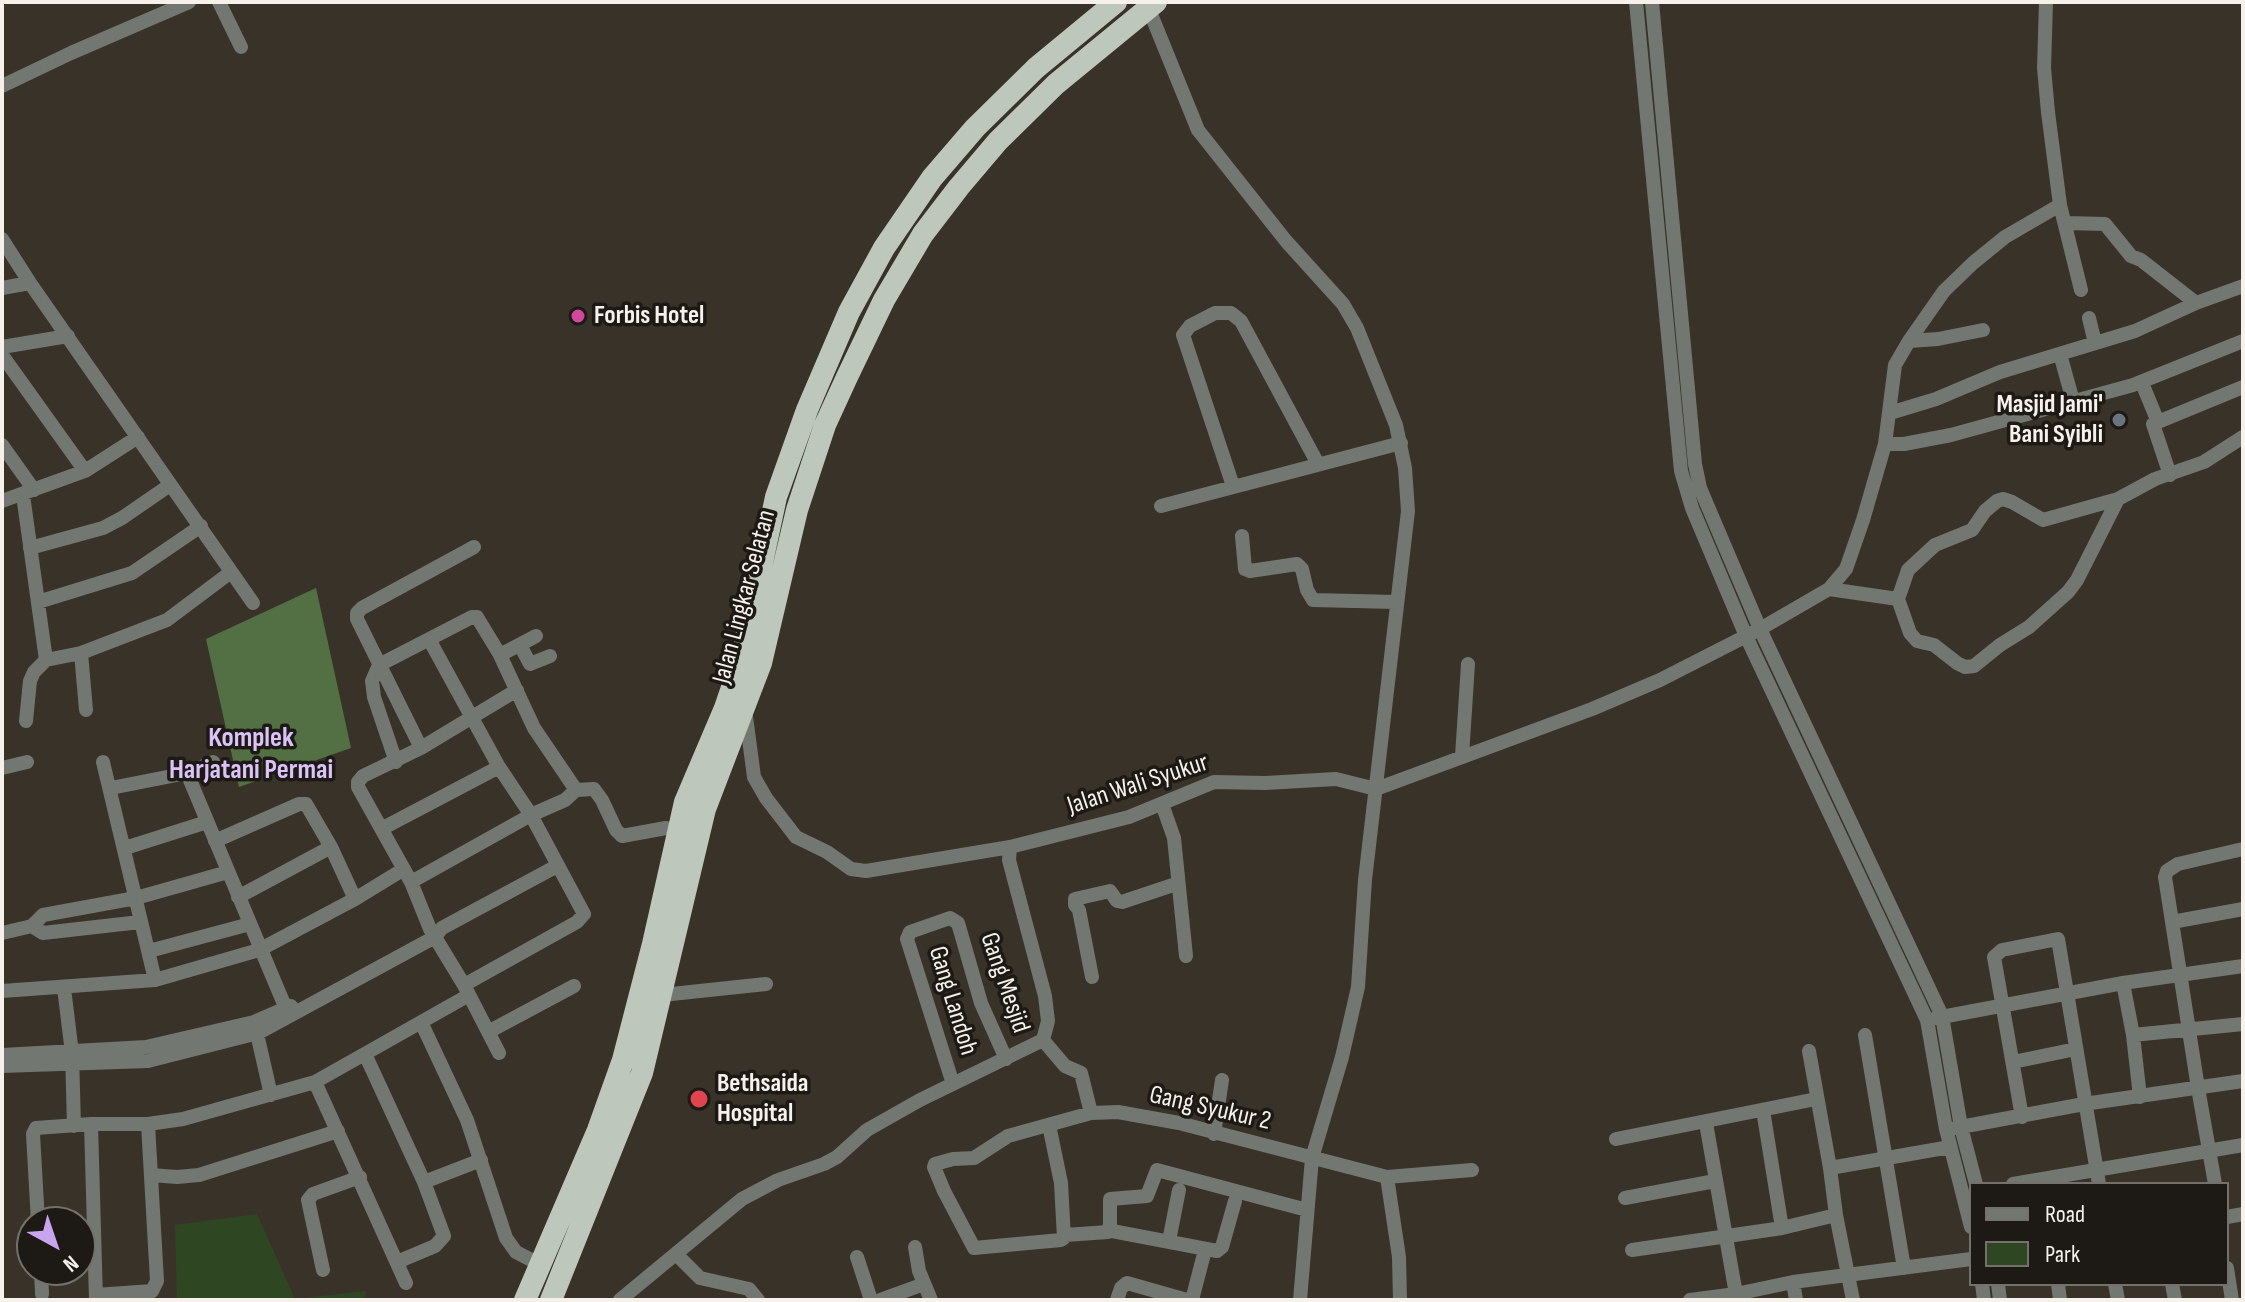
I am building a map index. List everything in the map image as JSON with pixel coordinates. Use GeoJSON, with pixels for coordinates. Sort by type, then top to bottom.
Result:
{"type":"FeatureCollection","features":[{"type":"Feature","properties":{"kind":"highway","name":"Jalan Lingkar Selatan"},"geometry":{"type":"LineString","coordinates":[[736,711],[741,661],[776,497],[824,367],[870,273],[932,178],[975,128],[1036,68],[1116,2]]}},
{"type":"Feature","properties":{"kind":"highway","name":"Jalan Lingkar Selatan"},"geometry":{"type":"LineString","coordinates":[[551,1300],[636,1088],[662,995],[662,946],[685,802],[713,757],[761,663],[797,510],[825,425],[884,300],[923,234],[998,141],[1056,84],[1152,5]]}},
{"type":"Feature","properties":{"kind":"highway","name":"Jalan Lingkar Selatan"},"geometry":{"type":"LineString","coordinates":[[525,1300],[613,1088],[662,946]]}},
{"type":"Feature","properties":{"kind":"street"},"geometry":{"type":"LineString","coordinates":[[2,86],[189,2]]}},
{"type":"Feature","properties":{"kind":"street"},"geometry":{"type":"LineString","coordinates":[[219,2],[241,47]]}},
{"type":"Feature","properties":{"kind":"street"},"geometry":{"type":"LineString","coordinates":[[1636,2],[1681,471],[1692,508],[1910,945],[1934,1018],[1954,1128],[1975,1182]]}},
{"type":"Feature","properties":{"kind":"street"},"geometry":{"type":"LineString","coordinates":[[1652,2],[1695,464],[1707,510],[1753,633],[1895,952],[1934,1018]]}},
{"type":"Feature","properties":{"kind":"street"},"geometry":{"type":"LineString","coordinates":[[2046,2],[2045,91],[2060,205],[2081,290]]}},
{"type":"Feature","properties":{"kind":"street"},"geometry":{"type":"LineString","coordinates":[[1152,5],[1198,130],[1286,241],[1343,304],[1357,328],[1388,400],[1401,443],[1408,511],[1365,880],[1361,961],[1355,1009],[1312,1158],[1300,1300]]}},
{"type":"Feature","properties":{"kind":"street"},"geometry":{"type":"LineString","coordinates":[[1376,789],[1592,709],[1660,680],[1753,633],[1829,589],[1846,569],[1885,444],[1895,365],[1909,341],[1944,291],[1973,263],[2005,237],[2060,205]]}},
{"type":"Feature","properties":{"kind":"street"},"geometry":{"type":"LineString","coordinates":[[2066,223],[2105,224],[2131,256],[2141,260],[2196,303]]}},
{"type":"Feature","properties":{"kind":"street"},"geometry":{"type":"LineString","coordinates":[[2,239],[253,603]]}},
{"type":"Feature","properties":{"kind":"street"},"geometry":{"type":"LineString","coordinates":[[2,288],[30,283]]}},
{"type":"Feature","properties":{"kind":"street"},"geometry":{"type":"LineString","coordinates":[[1890,413],[1936,399],[2000,372],[2135,331],[2243,286]]}},
{"type":"Feature","properties":{"kind":"street"},"geometry":{"type":"LineString","coordinates":[[1233,486],[1183,335],[1190,326],[1215,313],[1231,313],[1241,321],[1318,464]]}},
{"type":"Feature","properties":{"kind":"street"},"geometry":{"type":"LineString","coordinates":[[2089,318],[2095,343]]}},
{"type":"Feature","properties":{"kind":"street"},"geometry":{"type":"LineString","coordinates":[[1909,341],[1983,330]]}},
{"type":"Feature","properties":{"kind":"street"},"geometry":{"type":"LineString","coordinates":[[2,347],[68,336]]}},
{"type":"Feature","properties":{"kind":"street"},"geometry":{"type":"LineString","coordinates":[[1885,444],[1904,444],[1951,435],[2142,383],[2243,341]]}},
{"type":"Feature","properties":{"kind":"street"},"geometry":{"type":"LineString","coordinates":[[2060,354],[2073,401]]}},
{"type":"Feature","properties":{"kind":"street"},"geometry":{"type":"LineString","coordinates":[[2,355],[85,471]]}},
{"type":"Feature","properties":{"kind":"street"},"geometry":{"type":"LineString","coordinates":[[2142,383],[2170,475]]}},
{"type":"Feature","properties":{"kind":"street"},"geometry":{"type":"LineString","coordinates":[[2156,423],[2243,387]]}},
{"type":"Feature","properties":{"kind":"street"},"geometry":{"type":"LineString","coordinates":[[2,501],[85,471],[138,437]]}},
{"type":"Feature","properties":{"kind":"street"},"geometry":{"type":"LineString","coordinates":[[2118,499],[2068,592],[2029,627],[1974,666],[1965,667],[1934,645],[1917,641],[1910,633],[1898,599],[1908,570],[1935,545],[1972,530],[1985,511],[1997,501],[2012,502],[2043,520],[2118,499],[2155,479],[2204,462],[2243,437]]}},
{"type":"Feature","properties":{"kind":"street"},"geometry":{"type":"LineString","coordinates":[[1161,506],[1401,443]]}},
{"type":"Feature","properties":{"kind":"street"},"geometry":{"type":"LineString","coordinates":[[2,446],[29,492],[30,548],[46,660]]}},
{"type":"Feature","properties":{"kind":"street"},"geometry":{"type":"LineString","coordinates":[[30,548],[103,528],[170,485]]}},
{"type":"Feature","properties":{"kind":"street"},"geometry":{"type":"LineString","coordinates":[[38,602],[132,573],[201,526]]}},
{"type":"Feature","properties":{"kind":"street"},"geometry":{"type":"LineString","coordinates":[[1242,536],[1245,569],[1250,571],[1297,564],[1302,569],[1313,600],[1396,602]]}},
{"type":"Feature","properties":{"kind":"street"},"geometry":{"type":"LineString","coordinates":[[421,748],[357,619],[357,613],[474,547]]}},
{"type":"Feature","properties":{"kind":"street"},"geometry":{"type":"LineString","coordinates":[[26,721],[30,681],[46,660],[81,653],[167,620],[231,572]]}},
{"type":"Feature","properties":{"kind":"street"},"geometry":{"type":"LineString","coordinates":[[1829,589],[1898,599]]}},
{"type":"Feature","properties":{"kind":"street"},"geometry":{"type":"LineString","coordinates":[[396,762],[374,697],[372,681],[379,665],[477,617],[500,655],[534,728],[576,790]]}},
{"type":"Feature","properties":{"kind":"street"},"geometry":{"type":"LineString","coordinates":[[500,655],[536,636]]}},
{"type":"Feature","properties":{"kind":"street"},"geometry":{"type":"LineString","coordinates":[[37,1206],[33,1131],[36,1128],[148,1124],[183,1119],[315,1082],[421,1022],[583,917],[583,911],[531,815],[499,767],[430,641]]}},
{"type":"Feature","properties":{"kind":"street"},"geometry":{"type":"LineString","coordinates":[[520,645],[530,664],[550,656]]}},
{"type":"Feature","properties":{"kind":"street"},"geometry":{"type":"LineString","coordinates":[[81,653],[86,710]]}},
{"type":"Feature","properties":{"kind":"street"},"geometry":{"type":"LineString","coordinates":[[1462,756],[1468,664]]}},
{"type":"Feature","properties":{"kind":"street"},"geometry":{"type":"LineString","coordinates":[[499,1053],[358,782],[363,776],[396,762],[517,690]]}},
{"type":"Feature","properties":{"kind":"street","name":"Jalan Wali Syukur"},"geometry":{"type":"LineString","coordinates":[[736,711],[754,777],[796,837],[827,852],[851,869],[866,871],[1010,847],[1097,827],[1214,782],[1336,779],[1376,789]]}},
{"type":"Feature","properties":{"kind":"street"},"geometry":{"type":"LineString","coordinates":[[2,768],[27,762]]}},
{"type":"Feature","properties":{"kind":"street"},"geometry":{"type":"LineString","coordinates":[[103,762],[155,980]]}},
{"type":"Feature","properties":{"kind":"street"},"geometry":{"type":"LineString","coordinates":[[111,788],[187,773],[213,762]]}},
{"type":"Feature","properties":{"kind":"street"},"geometry":{"type":"LineString","coordinates":[[383,828],[499,767]]}},
{"type":"Feature","properties":{"kind":"street"},"geometry":{"type":"LineString","coordinates":[[187,773],[287,1013]]}},
{"type":"Feature","properties":{"kind":"street"},"geometry":{"type":"LineString","coordinates":[[2,991],[155,980],[259,950],[355,899],[556,804],[576,790],[594,789],[622,836],[666,828]]}},
{"type":"Feature","properties":{"kind":"street"},"geometry":{"type":"LineString","coordinates":[[215,841],[299,804],[306,804],[331,847],[355,899]]}},
{"type":"Feature","properties":{"kind":"street"},"geometry":{"type":"LineString","coordinates":[[1162,804],[1174,838],[1176,884],[1186,956]]}},
{"type":"Feature","properties":{"kind":"street"},"geometry":{"type":"LineString","coordinates":[[125,848],[207,822]]}},
{"type":"Feature","properties":{"kind":"street"},"geometry":{"type":"LineString","coordinates":[[238,897],[331,847]]}},
{"type":"Feature","properties":{"kind":"street"},"geometry":{"type":"LineString","coordinates":[[620,1300],[742,1199],[778,1180],[824,1164],[837,1157],[867,1130],[1043,1040],[1048,1021],[1045,996],[1009,860],[1010,847]]}},
{"type":"Feature","properties":{"kind":"street"},"geometry":{"type":"LineString","coordinates":[[2215,1182],[2165,877],[2167,871],[2178,864],[2243,849]]}},
{"type":"Feature","properties":{"kind":"street"},"geometry":{"type":"LineString","coordinates":[[2,1055],[148,1061],[256,1028],[557,866]]}},
{"type":"Feature","properties":{"kind":"street"},"geometry":{"type":"LineString","coordinates":[[2,933],[32,926],[43,915],[136,898],[228,872]]}},
{"type":"Feature","properties":{"kind":"street"},"geometry":{"type":"LineString","coordinates":[[1092,977],[1075,899],[1110,891],[1117,901],[1122,902],[1176,884]]}},
{"type":"Feature","properties":{"kind":"street"},"geometry":{"type":"LineString","coordinates":[[2172,922],[2243,909]]}},
{"type":"Feature","properties":{"kind":"street","name":"Gang Landoh"},"geometry":{"type":"LineString","coordinates":[[953,1084],[907,939],[910,932],[950,918],[958,923]]}},
{"type":"Feature","properties":{"kind":"street"},"geometry":{"type":"LineString","coordinates":[[32,926],[43,933],[140,922]]}},
{"type":"Feature","properties":{"kind":"street","name":"Gang Mesjid"},"geometry":{"type":"LineString","coordinates":[[958,923],[981,1003],[1006,1059]]}},
{"type":"Feature","properties":{"kind":"street"},"geometry":{"type":"LineString","coordinates":[[149,951],[250,924]]}},
{"type":"Feature","properties":{"kind":"street"},"geometry":{"type":"LineString","coordinates":[[2022,1117],[1995,955],[2002,950],[2056,939],[2060,942],[2098,1177]]}},
{"type":"Feature","properties":{"kind":"street"},"geometry":{"type":"LineString","coordinates":[[1895,952],[1910,945]]}},
{"type":"Feature","properties":{"kind":"street"},"geometry":{"type":"LineString","coordinates":[[1934,1018],[2123,983],[2243,966]]}},
{"type":"Feature","properties":{"kind":"street"},"geometry":{"type":"LineString","coordinates":[[2123,983],[2140,1097]]}},
{"type":"Feature","properties":{"kind":"street"},"geometry":{"type":"LineString","coordinates":[[662,995],[766,984]]}},
{"type":"Feature","properties":{"kind":"street"},"geometry":{"type":"LineString","coordinates":[[488,1032],[574,986]]}},
{"type":"Feature","properties":{"kind":"street"},"geometry":{"type":"LineString","coordinates":[[64,988],[72,1058],[74,1126]]}},
{"type":"Feature","properties":{"kind":"street"},"geometry":{"type":"LineString","coordinates":[[421,1022],[467,1120],[506,1238],[516,1252],[541,1265]]}},
{"type":"Feature","properties":{"kind":"street"},"geometry":{"type":"LineString","coordinates":[[2133,1035],[2243,1024]]}},
{"type":"Feature","properties":{"kind":"street"},"geometry":{"type":"LineString","coordinates":[[256,1028],[271,1095]]}},
{"type":"Feature","properties":{"kind":"street"},"geometry":{"type":"LineString","coordinates":[[1865,1035],[1904,1268]]}},
{"type":"Feature","properties":{"kind":"street"},"geometry":{"type":"LineString","coordinates":[[1043,1040],[1065,1066],[1081,1073],[1091,1113]]}},
{"type":"Feature","properties":{"kind":"street"},"geometry":{"type":"LineString","coordinates":[[2013,1062],[2076,1049]]}},
{"type":"Feature","properties":{"kind":"street"},"geometry":{"type":"LineString","coordinates":[[1809,1051],[1853,1300]]}},
{"type":"Feature","properties":{"kind":"street"},"geometry":{"type":"LineString","coordinates":[[365,1054],[424,1182],[444,1236],[435,1246],[397,1262]]}},
{"type":"Feature","properties":{"kind":"street"},"geometry":{"type":"LineString","coordinates":[[2,1066],[72,1058]]}},
{"type":"Feature","properties":{"kind":"street"},"geometry":{"type":"LineString","coordinates":[[1214,1134],[1222,1080]]}},
{"type":"Feature","properties":{"kind":"street"},"geometry":{"type":"LineString","coordinates":[[1954,1128],[2084,1104],[2243,1081]]}},
{"type":"Feature","properties":{"kind":"street"},"geometry":{"type":"LineString","coordinates":[[315,1082],[406,1283]]}},
{"type":"Feature","properties":{"kind":"street"},"geometry":{"type":"LineString","coordinates":[[1616,1139],[1816,1099]]}},
{"type":"Feature","properties":{"kind":"street"},"geometry":{"type":"LineString","coordinates":[[1763,1110],[1782,1228]]}},
{"type":"Feature","properties":{"kind":"street","name":"Gang Syukur 2"},"geometry":{"type":"LineString","coordinates":[[1065,1235],[1061,1240],[974,1248],[944,1191],[935,1164],[974,1158],[1008,1136],[1091,1113],[1118,1112],[1156,1118],[1387,1177],[1472,1170]]}},
{"type":"Feature","properties":{"kind":"street"},"geometry":{"type":"LineString","coordinates":[[1706,1123],[1736,1297]]}},
{"type":"Feature","properties":{"kind":"street"},"geometry":{"type":"LineString","coordinates":[[91,1124],[96,1298],[149,1296],[157,1281],[148,1124]]}},
{"type":"Feature","properties":{"kind":"street"},"geometry":{"type":"LineString","coordinates":[[1049,1125],[1061,1183],[1065,1235],[1108,1232],[1110,1199],[1147,1196],[1157,1170],[1307,1210]]}},
{"type":"Feature","properties":{"kind":"street"},"geometry":{"type":"LineString","coordinates":[[1954,1128],[1950,1147],[1967,1193]]}},
{"type":"Feature","properties":{"kind":"street"},"geometry":{"type":"LineString","coordinates":[[151,1175],[199,1175],[338,1131]]}},
{"type":"Feature","properties":{"kind":"street"},"geometry":{"type":"LineString","coordinates":[[2037,1182],[2098,1177],[2243,1145]]}},
{"type":"Feature","properties":{"kind":"street"},"geometry":{"type":"LineString","coordinates":[[1830,1168],[1950,1147]]}},
{"type":"Feature","properties":{"kind":"street"},"geometry":{"type":"LineString","coordinates":[[424,1182],[481,1160]]}},
{"type":"Feature","properties":{"kind":"street"},"geometry":{"type":"LineString","coordinates":[[323,1270],[308,1200],[313,1194],[360,1177]]}},
{"type":"Feature","properties":{"kind":"street"},"geometry":{"type":"LineString","coordinates":[[1387,1177],[1399,1257],[1400,1300]]}},
{"type":"Feature","properties":{"kind":"street"},"geometry":{"type":"LineString","coordinates":[[1625,1198],[1715,1181]]}},
{"type":"Feature","properties":{"kind":"street"},"geometry":{"type":"LineString","coordinates":[[1169,1241],[1179,1190]]}},
{"type":"Feature","properties":{"kind":"street"},"geometry":{"type":"LineString","coordinates":[[1112,1231],[1217,1251],[1222,1247],[1235,1201]]}},
{"type":"Feature","properties":{"kind":"street"},"geometry":{"type":"LineString","coordinates":[[1632,1250],[1725,1238],[1836,1215]]}},
{"type":"Feature","properties":{"kind":"street"},"geometry":{"type":"LineString","coordinates":[[915,1247],[919,1271],[931,1300]]}},
{"type":"Feature","properties":{"kind":"street"},"geometry":{"type":"LineString","coordinates":[[1117,1300],[1121,1288],[1127,1283],[1189,1300],[1205,1250]]}},
{"type":"Feature","properties":{"kind":"street"},"geometry":{"type":"LineString","coordinates":[[676,1254],[700,1278],[731,1293],[739,1286],[749,1289],[758,1300]]}},
{"type":"Feature","properties":{"kind":"street"},"geometry":{"type":"LineString","coordinates":[[857,1257],[871,1300]]}},
{"type":"Feature","properties":{"kind":"street"},"geometry":{"type":"LineString","coordinates":[[1690,1300],[1736,1297],[1793,1282],[1969,1259]]}},
{"type":"Feature","properties":{"kind":"street"},"geometry":{"type":"LineString","coordinates":[[1793,1282],[1796,1300]]}},
{"type":"Feature","properties":{"kind":"street"},"geometry":{"type":"LineString","coordinates":[[880,1300],[924,1284]]}},
{"type":"Feature","properties":{"kind":"street"},"geometry":{"type":"LineString","coordinates":[[42,1286],[42,1294]]}},
{"type":"Feature","properties":{"kind":"green space"},"geometry":{"type":"Polygon","coordinates":[[[316,588],[351,748],[239,787],[206,639],[316,588]]]}},
{"type":"Feature","properties":{"kind":"green space"},"geometry":{"type":"Polygon","coordinates":[[[257,1214],[295,1299],[366,1291],[364,1300],[177,1300],[175,1225],[257,1214]]]}},
{"type":"Feature","properties":{"kind":"place","name":"Forbis Hotel"},"geometry":{"type":"Point","coordinates":[578,316]}},
{"type":"Feature","properties":{"kind":"place","name":"Masjid Jami' Bani Syibli"},"geometry":{"type":"Point","coordinates":[2119,420]}},
{"type":"Feature","properties":{"kind":"place","name":"Bethsaida Hospital"},"geometry":{"type":"Point","coordinates":[699,1099]}},
{"type":"Feature","properties":{"kind":"district","name":"Komplek Harjatani Permai"},"geometry":{"type":"Point","coordinates":[251,755]}}]}
